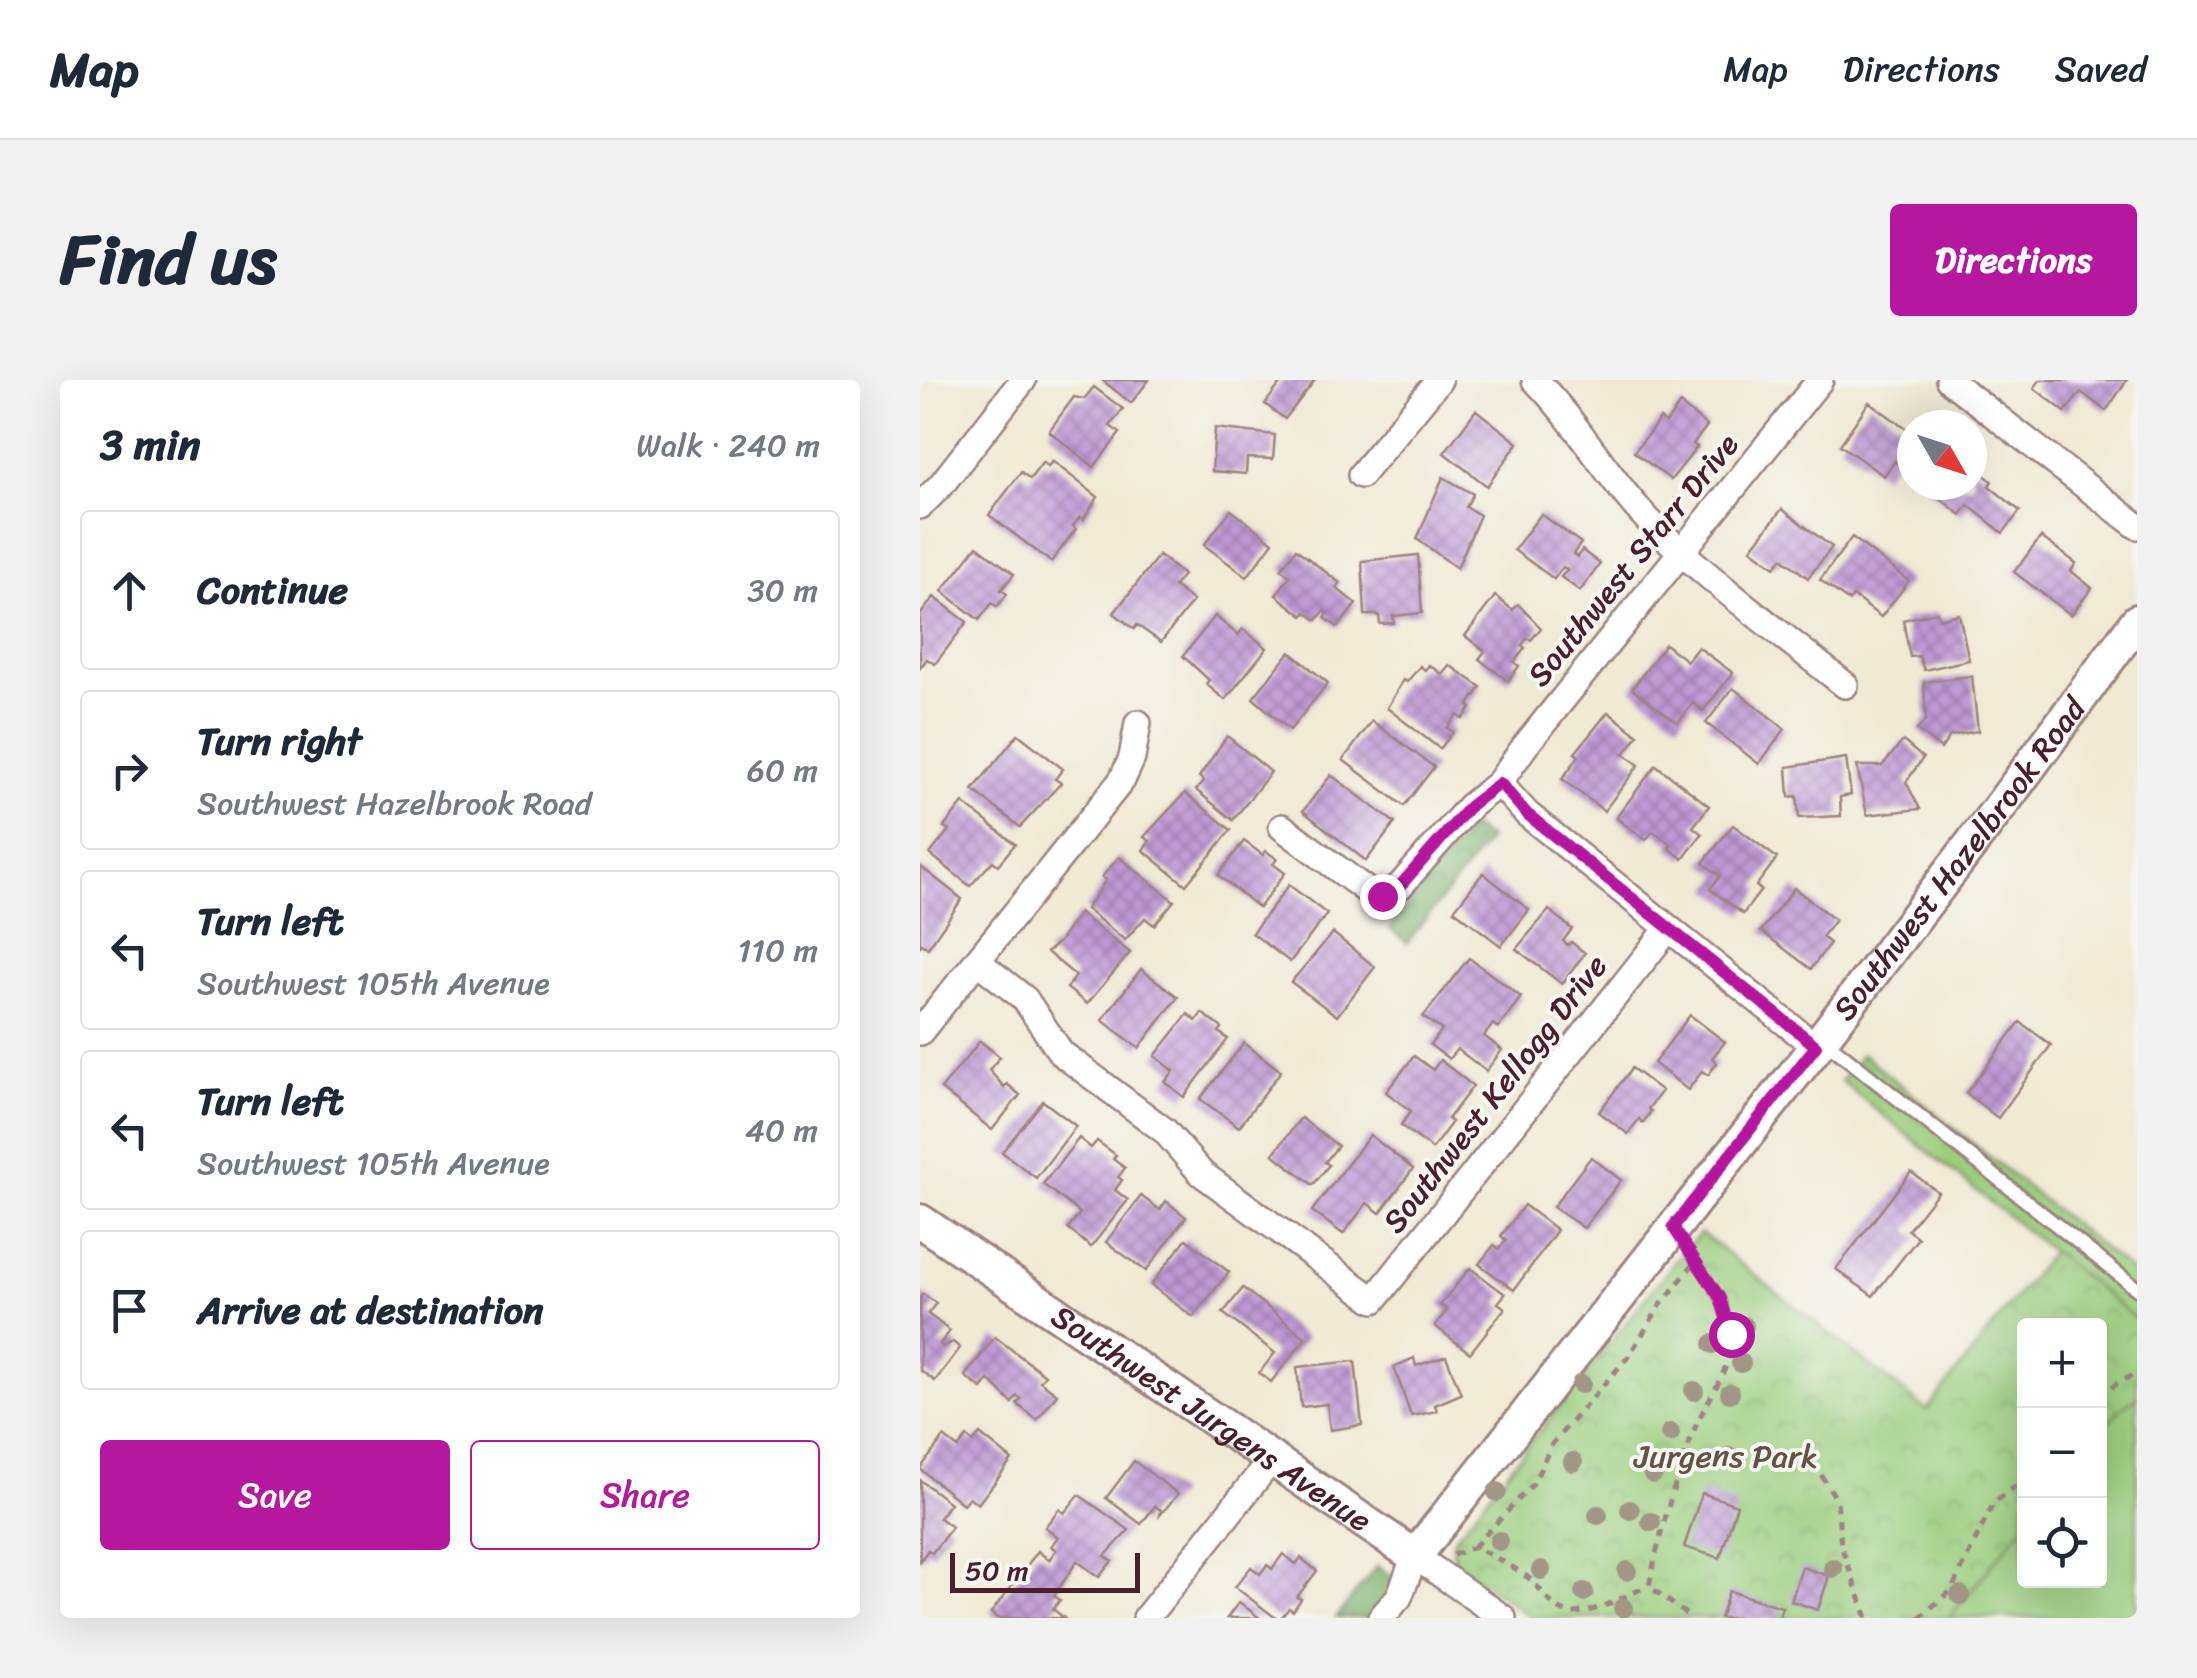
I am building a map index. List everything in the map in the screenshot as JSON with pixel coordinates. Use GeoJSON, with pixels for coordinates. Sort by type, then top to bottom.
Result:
{"type":"FeatureCollection","features":[{"type":"Feature","properties":{"kind":"street"},"geometry":{"type":"LineString","coordinates":[[920,506],[1024,380]]}},
{"type":"Feature","properties":{"kind":"street"},"geometry":{"type":"LineString","coordinates":[[1361,475],[1439,380]]}},
{"type":"Feature","properties":{"kind":"street"},"geometry":{"type":"LineString","coordinates":[[1535,380],[1612,479],[1681,551],[1845,685]]}},
{"type":"Feature","properties":{"kind":"street","name":"Southwest Starr Drive"},"geometry":{"type":"LineString","coordinates":[[1282,826],[1370,894],[1382,896],[1400,886],[1470,806],[1500,783],[1820,380]]}},
{"type":"Feature","properties":{"kind":"street"},"geometry":{"type":"LineString","coordinates":[[1950,380],[2137,526]]}},
{"type":"Feature","properties":{"kind":"street","name":"Southwest Hazelbrook Road"},"geometry":{"type":"LineString","coordinates":[[1381,1618],[1399,1596],[1415,1556],[1819,1042],[2137,621]]}},
{"type":"Feature","properties":{"kind":"street"},"geometry":{"type":"LineString","coordinates":[[920,1032],[1122,780],[1132,758],[1138,723]]}},
{"type":"Feature","properties":{"kind":"street"},"geometry":{"type":"LineString","coordinates":[[1500,783],[1527,814],[1668,929],[1819,1042]]}},
{"type":"Feature","properties":{"kind":"street","name":"Southwest Kellogg Drive"},"geometry":{"type":"LineString","coordinates":[[977,961],[1025,999],[1061,1053],[1165,1131],[1200,1173],[1374,1300],[1668,929]]}},
{"type":"Feature","properties":{"kind":"street","name":"Southwest Jurgens Avenue"},"geometry":{"type":"LineString","coordinates":[[920,1221],[1503,1618]]}},
{"type":"Feature","properties":{"kind":"street"},"geometry":{"type":"LineString","coordinates":[[1146,1618],[1272,1459]]}},
{"type":"Feature","properties":{"kind":"lane"},"geometry":{"type":"LineString","coordinates":[[1819,1042],[2137,1289]]}},
{"type":"Feature","properties":{"kind":"path"},"geometry":{"type":"LineString","coordinates":[[1649,1586],[1669,1500],[1695,1427],[1730,1350],[1728,1316],[1720,1298],[1673,1227]]}},
{"type":"Feature","properties":{"kind":"path"},"geometry":{"type":"LineString","coordinates":[[1449,1556],[1474,1547],[1533,1484],[1552,1444],[1628,1356],[1695,1262]]}},
{"type":"Feature","properties":{"kind":"path"},"geometry":{"type":"LineString","coordinates":[[2107,1392],[2118,1382],[2137,1374]]}},
{"type":"Feature","properties":{"kind":"path"},"geometry":{"type":"LineString","coordinates":[[1820,1475],[1838,1500],[1841,1546],[1867,1618]]}},
{"type":"Feature","properties":{"kind":"path"},"geometry":{"type":"LineString","coordinates":[[1919,1618],[1951,1591],[1994,1502],[2017,1485]]}},
{"type":"Feature","properties":{"kind":"path"},"geometry":{"type":"LineString","coordinates":[[1474,1547],[1532,1581],[1550,1604],[1570,1613],[1594,1608],[1649,1586]]}},
{"type":"Feature","properties":{"kind":"path"},"geometry":{"type":"LineString","coordinates":[[1649,1586],[1691,1618]]}},
{"type":"Feature","properties":{"kind":"green space"},"geometry":{"type":"Polygon","coordinates":[[[1470,827],[1489,839],[1407,943],[1389,928],[1470,827]]]}},
{"type":"Feature","properties":{"kind":"green space"},"geometry":{"type":"Polygon","coordinates":[[[1862,1054],[2137,1276],[2137,1321],[1841,1081],[1862,1054]]]}},
{"type":"Feature","properties":{"kind":"green space","name":"Jurgens Park"},"geometry":{"type":"Polygon","coordinates":[[[1701,1233],[1927,1410],[2052,1251],[2137,1320],[2137,1618],[1532,1618],[1459,1566],[1454,1559],[1453,1540],[1701,1233]]]}},
{"type":"Feature","properties":{"kind":"green space"},"geometry":{"type":"Polygon","coordinates":[[[2137,1397],[2137,1618],[1949,1618],[2017,1534],[2017,1588],[2107,1588],[2107,1425],[2137,1397]]]}},
{"type":"Feature","properties":{"kind":"green space"},"geometry":{"type":"Polygon","coordinates":[[[1377,1566],[1401,1583],[1373,1618],[1336,1618],[1377,1566]]]}},
{"type":"Feature","properties":{"kind":"building"},"geometry":{"type":"Polygon","coordinates":[[[1102,380],[1149,380],[1131,403],[1102,380]]]}},
{"type":"Feature","properties":{"kind":"building"},"geometry":{"type":"Polygon","coordinates":[[[1283,380],[1315,380],[1285,419],[1265,404],[1283,380]]]}},
{"type":"Feature","properties":{"kind":"building"},"geometry":{"type":"Polygon","coordinates":[[[2040,380],[2127,380],[2106,411],[2081,392],[2065,412],[2034,388],[2040,380]]]}},
{"type":"Feature","properties":{"kind":"building"},"geometry":{"type":"Polygon","coordinates":[[[1094,387],[1123,409],[1110,426],[1120,433],[1094,467],[1049,431],[1074,397],[1084,399],[1094,387]]]}},
{"type":"Feature","properties":{"kind":"building"},"geometry":{"type":"Polygon","coordinates":[[[1869,402],[1897,422],[1897,462],[1884,476],[1840,445],[1869,402]]]}},
{"type":"Feature","properties":{"kind":"building"},"geometry":{"type":"Polygon","coordinates":[[[1680,404],[1707,426],[1693,444],[1697,447],[1671,480],[1634,452],[1660,419],[1666,423],[1680,404]]]}},
{"type":"Feature","properties":{"kind":"building"},"geometry":{"type":"Polygon","coordinates":[[[1476,410],[1518,443],[1487,486],[1444,453],[1476,410]]]}},
{"type":"Feature","properties":{"kind":"building"},"geometry":{"type":"Polygon","coordinates":[[[1215,428],[1275,435],[1273,459],[1247,458],[1246,474],[1212,471],[1215,428]]]}},
{"type":"Feature","properties":{"kind":"building"},"geometry":{"type":"Polygon","coordinates":[[[1052,461],[1098,497],[1083,520],[1080,517],[1073,526],[1076,529],[1051,562],[989,515],[1021,472],[1030,479],[1043,462],[1048,467],[1052,461]]]}},
{"type":"Feature","properties":{"kind":"building"},"geometry":{"type":"Polygon","coordinates":[[[1443,477],[1473,494],[1466,507],[1480,515],[1457,568],[1417,539],[1443,477]]]}},
{"type":"Feature","properties":{"kind":"building"},"geometry":{"type":"Polygon","coordinates":[[[1987,477],[1992,481],[1989,486],[2020,511],[2003,533],[1968,505],[1961,515],[1942,500],[1987,500],[1987,477]]]}},
{"type":"Feature","properties":{"kind":"building"},"geometry":{"type":"Polygon","coordinates":[[[1782,509],[1832,547],[1808,578],[1782,558],[1775,567],[1751,549],[1782,509]]]}},
{"type":"Feature","properties":{"kind":"building"},"geometry":{"type":"Polygon","coordinates":[[[1231,510],[1273,542],[1247,577],[1204,545],[1231,510]]]}},
{"type":"Feature","properties":{"kind":"building"},"geometry":{"type":"Polygon","coordinates":[[[1541,514],[1581,543],[1573,554],[1577,557],[1582,550],[1600,564],[1580,591],[1561,577],[1567,570],[1563,567],[1554,579],[1514,550],[1541,514]]]}},
{"type":"Feature","properties":{"kind":"building"},"geometry":{"type":"Polygon","coordinates":[[[1852,537],[1909,581],[1881,617],[1853,596],[1849,601],[1820,580],[1852,537]]]}},
{"type":"Feature","properties":{"kind":"building"},"geometry":{"type":"Polygon","coordinates":[[[2041,537],[2076,563],[2071,571],[2092,588],[2071,615],[2014,572],[2041,537]]]}},
{"type":"Feature","properties":{"kind":"building"},"geometry":{"type":"Polygon","coordinates":[[[977,546],[1014,574],[1001,590],[1007,594],[997,607],[992,603],[979,620],[942,591],[977,546]]]}},
{"type":"Feature","properties":{"kind":"building"},"geometry":{"type":"Polygon","coordinates":[[[1296,549],[1340,583],[1336,588],[1356,604],[1338,627],[1325,618],[1328,614],[1324,611],[1317,620],[1306,612],[1303,616],[1276,595],[1290,576],[1281,569],[1296,549]]]}},
{"type":"Feature","properties":{"kind":"building"},"geometry":{"type":"Polygon","coordinates":[[[1159,555],[1183,575],[1174,586],[1193,601],[1161,642],[1137,625],[1134,629],[1114,613],[1159,555]]]}},
{"type":"Feature","properties":{"kind":"building"},"geometry":{"type":"Polygon","coordinates":[[[1418,555],[1422,613],[1393,616],[1394,623],[1380,624],[1379,615],[1365,615],[1362,561],[1418,555]]]}},
{"type":"Feature","properties":{"kind":"building"},"geometry":{"type":"Polygon","coordinates":[[[1495,596],[1513,610],[1518,604],[1541,628],[1522,645],[1525,648],[1514,662],[1519,666],[1508,681],[1479,659],[1485,651],[1465,636],[1495,596]]]}},
{"type":"Feature","properties":{"kind":"building"},"geometry":{"type":"Polygon","coordinates":[[[934,597],[967,622],[935,664],[927,659],[920,668],[920,615],[934,597]]]}},
{"type":"Feature","properties":{"kind":"building"},"geometry":{"type":"Polygon","coordinates":[[[1937,612],[1939,619],[1959,614],[1969,660],[1924,670],[1919,656],[1910,657],[1903,620],[1937,612]]]}},
{"type":"Feature","properties":{"kind":"building"},"geometry":{"type":"Polygon","coordinates":[[[1215,616],[1238,635],[1243,629],[1267,648],[1225,700],[1183,656],[1215,616]]]}},
{"type":"Feature","properties":{"kind":"building"},"geometry":{"type":"Polygon","coordinates":[[[1665,644],[1687,661],[1698,647],[1733,673],[1703,711],[1693,703],[1678,723],[1632,689],[1665,644]]]}},
{"type":"Feature","properties":{"kind":"building"},"geometry":{"type":"Polygon","coordinates":[[[1290,652],[1328,683],[1290,730],[1253,698],[1290,652]]]}},
{"type":"Feature","properties":{"kind":"building"},"geometry":{"type":"Polygon","coordinates":[[[1429,665],[1442,674],[1449,665],[1481,687],[1463,719],[1457,715],[1447,728],[1453,732],[1440,749],[1387,708],[1403,680],[1407,682],[1420,666],[1425,670],[1429,665]]]}},
{"type":"Feature","properties":{"kind":"building"},"geometry":{"type":"Polygon","coordinates":[[[1972,676],[1978,731],[1950,736],[1941,749],[1917,730],[1926,720],[1924,682],[1972,676]]]}},
{"type":"Feature","properties":{"kind":"building"},"geometry":{"type":"Polygon","coordinates":[[[1733,688],[1785,729],[1759,764],[1706,723],[1733,688]]]}},
{"type":"Feature","properties":{"kind":"building"},"geometry":{"type":"Polygon","coordinates":[[[1608,712],[1638,735],[1624,754],[1639,765],[1604,811],[1562,779],[1579,756],[1575,753],[1608,712]]]}},
{"type":"Feature","properties":{"kind":"building"},"geometry":{"type":"Polygon","coordinates":[[[1372,721],[1434,767],[1404,806],[1343,760],[1372,721]]]}},
{"type":"Feature","properties":{"kind":"building"},"geometry":{"type":"Polygon","coordinates":[[[1018,734],[1063,769],[1055,779],[1061,783],[1020,827],[973,790],[1018,734]]]}},
{"type":"Feature","properties":{"kind":"building"},"geometry":{"type":"Polygon","coordinates":[[[1227,736],[1271,772],[1233,820],[1196,790],[1204,781],[1199,777],[1227,736]]]}},
{"type":"Feature","properties":{"kind":"building"},"geometry":{"type":"Polygon","coordinates":[[[1903,741],[1923,758],[1906,782],[1920,809],[1867,815],[1857,766],[1882,766],[1903,741]]]}},
{"type":"Feature","properties":{"kind":"building"},"geometry":{"type":"Polygon","coordinates":[[[1846,758],[1851,795],[1840,797],[1841,816],[1799,818],[1797,796],[1789,797],[1787,767],[1846,758]]]}},
{"type":"Feature","properties":{"kind":"building"},"geometry":{"type":"Polygon","coordinates":[[[1656,765],[1709,806],[1693,827],[1702,834],[1683,859],[1653,831],[1646,840],[1616,818],[1656,765]]]}},
{"type":"Feature","properties":{"kind":"building"},"geometry":{"type":"Polygon","coordinates":[[[1331,775],[1395,823],[1366,861],[1303,811],[1331,775]]]}},
{"type":"Feature","properties":{"kind":"building"},"geometry":{"type":"Polygon","coordinates":[[[1185,793],[1231,830],[1186,885],[1143,850],[1150,841],[1144,837],[1185,793]]]}},
{"type":"Feature","properties":{"kind":"building"},"geometry":{"type":"Polygon","coordinates":[[[963,803],[1015,844],[998,865],[993,861],[970,886],[930,854],[963,803]]]}},
{"type":"Feature","properties":{"kind":"building"},"geometry":{"type":"Polygon","coordinates":[[[1733,825],[1777,858],[1756,886],[1761,890],[1743,914],[1710,889],[1720,876],[1703,863],[1733,825]]]}},
{"type":"Feature","properties":{"kind":"building"},"geometry":{"type":"Polygon","coordinates":[[[1244,841],[1263,855],[1266,851],[1277,859],[1273,864],[1285,873],[1259,908],[1218,875],[1244,841]]]}},
{"type":"Feature","properties":{"kind":"building"},"geometry":{"type":"Polygon","coordinates":[[[1119,857],[1174,901],[1154,925],[1145,918],[1125,940],[1086,909],[1106,880],[1102,877],[1119,857]]]}},
{"type":"Feature","properties":{"kind":"building"},"geometry":{"type":"Polygon","coordinates":[[[920,866],[962,899],[928,948],[920,946],[920,866]]]}},
{"type":"Feature","properties":{"kind":"building"},"geometry":{"type":"Polygon","coordinates":[[[1483,873],[1529,910],[1501,946],[1454,910],[1483,873]]]}},
{"type":"Feature","properties":{"kind":"building"},"geometry":{"type":"Polygon","coordinates":[[[1289,885],[1327,914],[1290,962],[1252,933],[1289,885]]]}},
{"type":"Feature","properties":{"kind":"building"},"geometry":{"type":"Polygon","coordinates":[[[1794,888],[1835,920],[1822,937],[1830,943],[1811,969],[1761,931],[1794,888]]]}},
{"type":"Feature","properties":{"kind":"building"},"geometry":{"type":"Polygon","coordinates":[[[1549,910],[1572,929],[1563,941],[1585,953],[1562,984],[1516,949],[1549,910]]]}},
{"type":"Feature","properties":{"kind":"building"},"geometry":{"type":"Polygon","coordinates":[[[1079,913],[1130,953],[1087,1004],[1067,988],[1076,976],[1047,952],[1079,913]]]}},
{"type":"Feature","properties":{"kind":"building"},"geometry":{"type":"Polygon","coordinates":[[[1333,933],[1375,967],[1337,1016],[1291,982],[1333,933]]]}},
{"type":"Feature","properties":{"kind":"building"},"geometry":{"type":"Polygon","coordinates":[[[1469,958],[1521,997],[1498,1028],[1493,1024],[1484,1036],[1502,1050],[1486,1071],[1457,1049],[1449,1059],[1430,1045],[1442,1030],[1423,1017],[1469,958]]]}},
{"type":"Feature","properties":{"kind":"building"},"geometry":{"type":"Polygon","coordinates":[[[1141,969],[1178,997],[1139,1048],[1102,1020],[1141,969]]]}},
{"type":"Feature","properties":{"kind":"building"},"geometry":{"type":"Polygon","coordinates":[[[1202,1013],[1222,1028],[1219,1032],[1228,1039],[1184,1097],[1165,1082],[1174,1071],[1155,1056],[1188,1014],[1196,1021],[1202,1013]]]}},
{"type":"Feature","properties":{"kind":"building"},"geometry":{"type":"Polygon","coordinates":[[[1690,1015],[1725,1042],[1712,1058],[1717,1063],[1708,1075],[1702,1071],[1688,1090],[1654,1063],[1690,1015]]]}},
{"type":"Feature","properties":{"kind":"building"},"geometry":{"type":"Polygon","coordinates":[[[2020,1022],[2051,1045],[1998,1118],[1966,1093],[2020,1022]]]}},
{"type":"Feature","properties":{"kind":"building"},"geometry":{"type":"Polygon","coordinates":[[[980,1041],[1000,1057],[989,1070],[1004,1087],[1007,1084],[1020,1095],[992,1130],[941,1089],[980,1041]]]}},
{"type":"Feature","properties":{"kind":"building"},"geometry":{"type":"Polygon","coordinates":[[[1244,1043],[1281,1071],[1239,1127],[1200,1099],[1244,1043]]]}},
{"type":"Feature","properties":{"kind":"building"},"geometry":{"type":"Polygon","coordinates":[[[1414,1056],[1433,1070],[1440,1060],[1473,1086],[1432,1149],[1401,1125],[1411,1111],[1386,1092],[1414,1056]]]}},
{"type":"Feature","properties":{"kind":"building"},"geometry":{"type":"Polygon","coordinates":[[[1632,1068],[1662,1091],[1643,1123],[1639,1119],[1628,1134],[1599,1112],[1632,1068]]]}},
{"type":"Feature","properties":{"kind":"building"},"geometry":{"type":"Polygon","coordinates":[[[1043,1101],[1076,1126],[1036,1178],[1002,1152],[1043,1101]]]}},
{"type":"Feature","properties":{"kind":"building"},"geometry":{"type":"Polygon","coordinates":[[[1301,1118],[1338,1146],[1313,1185],[1273,1154],[1301,1118]]]}},
{"type":"Feature","properties":{"kind":"building"},"geometry":{"type":"Polygon","coordinates":[[[1370,1135],[1413,1169],[1380,1213],[1367,1203],[1343,1234],[1312,1211],[1370,1135]]]}},
{"type":"Feature","properties":{"kind":"building"},"geometry":{"type":"Polygon","coordinates":[[[1079,1138],[1091,1148],[1097,1141],[1116,1155],[1113,1159],[1125,1168],[1115,1190],[1128,1200],[1091,1247],[1068,1229],[1080,1213],[1043,1184],[1079,1138]]]}},
{"type":"Feature","properties":{"kind":"building"},"geometry":{"type":"Polygon","coordinates":[[[1591,1157],[1621,1180],[1584,1228],[1553,1207],[1591,1157]]]}},
{"type":"Feature","properties":{"kind":"building"},"geometry":{"type":"Polygon","coordinates":[[[1911,1172],[1938,1192],[1908,1230],[1918,1238],[1873,1296],[1836,1269],[1911,1172]]]}},
{"type":"Feature","properties":{"kind":"building"},"geometry":{"type":"Polygon","coordinates":[[[1141,1196],[1160,1210],[1166,1201],[1186,1217],[1146,1271],[1106,1242],[1141,1196]]]}},
{"type":"Feature","properties":{"kind":"building"},"geometry":{"type":"Polygon","coordinates":[[[1524,1205],[1557,1230],[1514,1290],[1479,1264],[1494,1245],[1499,1249],[1506,1240],[1501,1236],[1524,1205]]]}},
{"type":"Feature","properties":{"kind":"building"},"geometry":{"type":"Polygon","coordinates":[[[1186,1239],[1229,1272],[1193,1317],[1151,1285],[1186,1239]]]}},
{"type":"Feature","properties":{"kind":"building"},"geometry":{"type":"Polygon","coordinates":[[[1470,1268],[1505,1294],[1498,1303],[1505,1308],[1470,1353],[1435,1326],[1447,1310],[1440,1305],[1470,1268]]]}},
{"type":"Feature","properties":{"kind":"building"},"geometry":{"type":"Polygon","coordinates":[[[1243,1288],[1306,1338],[1271,1382],[1259,1373],[1275,1353],[1223,1313],[1243,1288]]]}},
{"type":"Feature","properties":{"kind":"building"},"geometry":{"type":"Polygon","coordinates":[[[923,1294],[936,1303],[928,1314],[950,1331],[940,1344],[943,1347],[953,1342],[960,1348],[935,1381],[920,1370],[923,1294]]]}},
{"type":"Feature","properties":{"kind":"building"},"geometry":{"type":"Polygon","coordinates":[[[995,1337],[1045,1375],[1040,1381],[1057,1394],[1037,1420],[1017,1404],[1021,1399],[1017,1396],[1012,1403],[989,1380],[982,1389],[965,1376],[995,1337]]]}},
{"type":"Feature","properties":{"kind":"building"},"geometry":{"type":"Polygon","coordinates":[[[1446,1356],[1461,1394],[1435,1405],[1437,1411],[1411,1416],[1394,1367],[1414,1358],[1416,1366],[1446,1356]]]}},
{"type":"Feature","properties":{"kind":"building"},"geometry":{"type":"Polygon","coordinates":[[[1355,1361],[1362,1425],[1330,1430],[1327,1404],[1301,1407],[1297,1367],[1355,1361]]]}},
{"type":"Feature","properties":{"kind":"building"},"geometry":{"type":"Polygon","coordinates":[[[980,1434],[1012,1460],[978,1504],[969,1497],[963,1504],[920,1469],[944,1437],[958,1448],[967,1437],[973,1442],[980,1434]]]}},
{"type":"Feature","properties":{"kind":"building"},"geometry":{"type":"Polygon","coordinates":[[[1134,1461],[1178,1494],[1160,1515],[1161,1510],[1155,1506],[1141,1524],[1106,1498],[1134,1461]]]}},
{"type":"Feature","properties":{"kind":"building"},"geometry":{"type":"Polygon","coordinates":[[[920,1480],[950,1503],[939,1518],[952,1527],[932,1553],[928,1550],[920,1561],[920,1480]]]}},
{"type":"Feature","properties":{"kind":"building"},"geometry":{"type":"Polygon","coordinates":[[[1702,1493],[1737,1505],[1720,1558],[1684,1547],[1702,1493]]]}},
{"type":"Feature","properties":{"kind":"building"},"geometry":{"type":"Polygon","coordinates":[[[1079,1495],[1129,1530],[1105,1556],[1112,1561],[1099,1577],[1077,1561],[1054,1596],[1060,1600],[1053,1609],[1064,1618],[997,1618],[991,1613],[1038,1551],[1049,1560],[1056,1550],[1051,1546],[1058,1537],[1045,1527],[1059,1509],[1064,1513],[1079,1495]]]}},
{"type":"Feature","properties":{"kind":"building"},"geometry":{"type":"Polygon","coordinates":[[[1283,1554],[1296,1564],[1301,1558],[1317,1571],[1297,1597],[1301,1599],[1293,1611],[1289,1608],[1281,1618],[1276,1618],[1235,1587],[1251,1567],[1260,1574],[1267,1565],[1272,1569],[1283,1554]]]}},
{"type":"Feature","properties":{"kind":"building"},"geometry":{"type":"Polygon","coordinates":[[[1802,1567],[1829,1576],[1818,1610],[1791,1601],[1802,1567]]]}},
{"type":"Feature","properties":{"kind":"building"},"geometry":{"type":"Polygon","coordinates":[[[1729,1591],[1782,1607],[1779,1618],[1720,1618],[1729,1591]]]}},
{"type":"Feature","properties":{"kind":"building"},"geometry":{"type":"Polygon","coordinates":[[[1239,1602],[1260,1618],[1227,1618],[1239,1602]]]}},
{"type":"Feature","properties":{"kind":"route"},"geometry":{"type":"LineString","coordinates":[[1382,896],[1400,886],[1470,806],[1500,783],[1527,814],[1816,1046],[1673,1227],[1720,1298],[1731,1334]]}}]}
